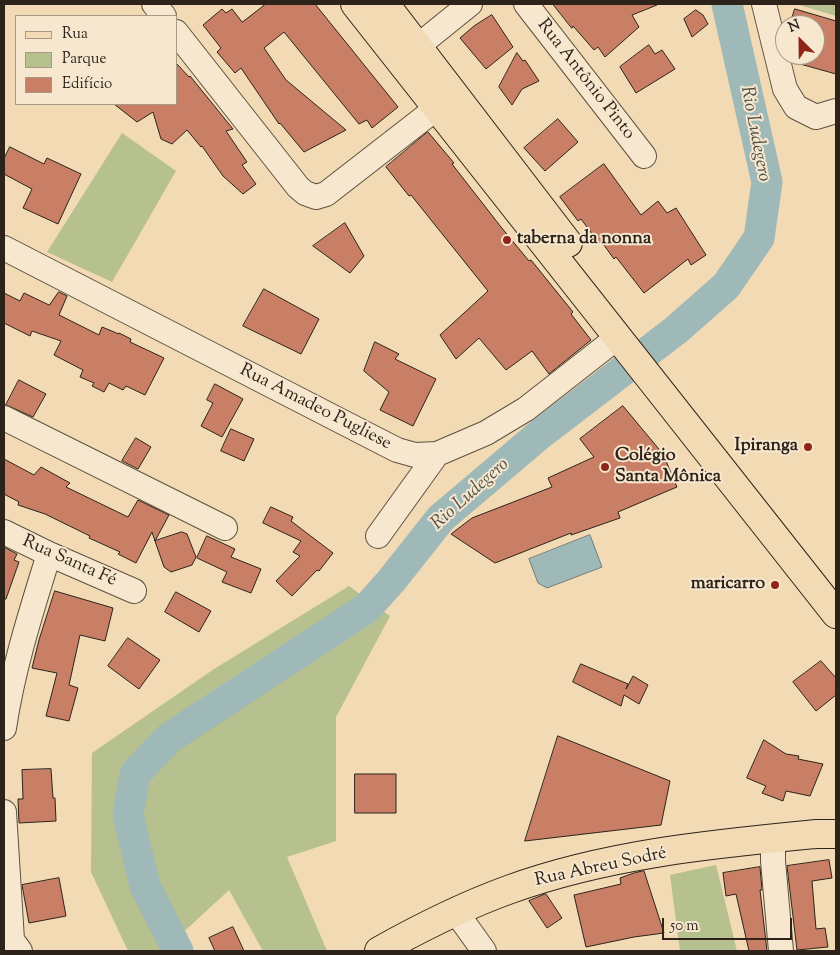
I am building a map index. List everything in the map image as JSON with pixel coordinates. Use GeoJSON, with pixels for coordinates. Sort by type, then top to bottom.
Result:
{"type":"FeatureCollection","features":[{"type":"Feature","properties":{"kind":"main road"},"geometry":{"type":"LineString","coordinates":[[355,4],[627,340],[836,587]]}},
{"type":"Feature","properties":{"kind":"main road"},"geometry":{"type":"LineString","coordinates":[[385,4],[418,46],[627,340]]}},
{"type":"Feature","properties":{"kind":"main road"},"geometry":{"type":"LineString","coordinates":[[662,380],[767,524],[836,614]]}},
{"type":"Feature","properties":{"kind":"main road","name":"Rua Abreu Sodré"},"geometry":{"type":"LineString","coordinates":[[379,951],[456,912],[508,890],[555,875],[610,862],[773,838],[836,834]]}},
{"type":"Feature","properties":{"kind":"street"},"geometry":{"type":"LineString","coordinates":[[154,4],[163,15]]}},
{"type":"Feature","properties":{"kind":"street"},"geometry":{"type":"LineString","coordinates":[[418,46],[470,4]]}},
{"type":"Feature","properties":{"kind":"street","name":"Rua Antônio Pinto"},"geometry":{"type":"LineString","coordinates":[[526,4],[644,156]]}},
{"type":"Feature","properties":{"kind":"street"},"geometry":{"type":"LineString","coordinates":[[764,4],[786,89],[796,108],[816,117],[836,111]]}},
{"type":"Feature","properties":{"kind":"street"},"geometry":{"type":"LineString","coordinates":[[178,35],[298,187],[305,193],[316,197],[326,194],[438,107]]}},
{"type":"Feature","properties":{"kind":"street","name":"Rua Amadeo Pugliese"},"geometry":{"type":"LineString","coordinates":[[4,248],[397,450],[415,455],[437,454],[486,433],[526,409],[627,340]]}},
{"type":"Feature","properties":{"kind":"street"},"geometry":{"type":"LineString","coordinates":[[4,418],[225,528]]}},
{"type":"Feature","properties":{"kind":"street"},"geometry":{"type":"LineString","coordinates":[[378,536],[437,454]]}},
{"type":"Feature","properties":{"kind":"street","name":"Rua Santa Fé"},"geometry":{"type":"LineString","coordinates":[[4,532],[49,554],[134,590]]}},
{"type":"Feature","properties":{"kind":"street"},"geometry":{"type":"LineString","coordinates":[[4,728],[10,687],[25,630],[49,554]]}},
{"type":"Feature","properties":{"kind":"street"},"geometry":{"type":"LineString","coordinates":[[4,812],[12,942]]}},
{"type":"Feature","properties":{"kind":"street"},"geometry":{"type":"LineString","coordinates":[[773,838],[773,861],[781,951]]}},
{"type":"Feature","properties":{"kind":"street"},"geometry":{"type":"LineString","coordinates":[[456,912],[484,951]]}},
{"type":"Feature","properties":{"kind":"green space"},"geometry":{"type":"Polygon","coordinates":[[[796,4],[836,4],[836,16],[796,4]]]}},
{"type":"Feature","properties":{"kind":"green space"},"geometry":{"type":"Polygon","coordinates":[[[122,133],[176,171],[112,282],[47,252],[122,133]]]}},
{"type":"Feature","properties":{"kind":"green space"},"geometry":{"type":"Polygon","coordinates":[[[349,586],[390,616],[336,717],[336,841],[287,857],[327,951],[263,951],[229,890],[163,951],[128,951],[91,872],[92,753],[214,669],[349,586]]]}},
{"type":"Feature","properties":{"kind":"green space"},"geometry":{"type":"Polygon","coordinates":[[[716,865],[737,951],[680,951],[670,875],[716,865]]]}},
{"type":"Feature","properties":{"kind":"water"},"geometry":{"type":"Polygon","coordinates":[[[590,535],[602,567],[547,588],[538,583],[529,559],[590,535]]]}},
{"type":"Feature","properties":{"kind":"building"},"geometry":{"type":"Polygon","coordinates":[[[266,4],[315,4],[398,107],[372,128],[367,120],[359,124],[284,32],[264,48],[286,80],[346,130],[304,152],[279,124],[241,68],[235,73],[217,52],[221,48],[203,25],[222,9],[226,13],[232,9],[242,22],[266,4]]]}},
{"type":"Feature","properties":{"kind":"building"},"geometry":{"type":"Polygon","coordinates":[[[553,4],[657,5],[632,15],[639,27],[605,57],[598,47],[594,50],[573,26],[572,28],[553,4]]]}},
{"type":"Feature","properties":{"kind":"building"},"geometry":{"type":"Polygon","coordinates":[[[795,9],[816,15],[793,15],[795,9]]]}},
{"type":"Feature","properties":{"kind":"building"},"geometry":{"type":"Polygon","coordinates":[[[696,10],[703,15],[708,24],[692,37],[684,19],[696,10]]]}},
{"type":"Feature","properties":{"kind":"building"},"geometry":{"type":"Polygon","coordinates":[[[492,15],[513,47],[486,69],[460,38],[474,26],[492,15]]]}},
{"type":"Feature","properties":{"kind":"building"},"geometry":{"type":"Polygon","coordinates":[[[825,18],[836,21],[836,74],[804,65],[825,65],[825,18]]]}},
{"type":"Feature","properties":{"kind":"building"},"geometry":{"type":"Polygon","coordinates":[[[649,45],[655,54],[662,50],[675,69],[636,93],[620,67],[649,45]]]}},
{"type":"Feature","properties":{"kind":"building"},"geometry":{"type":"Polygon","coordinates":[[[517,53],[523,61],[525,60],[539,81],[522,89],[512,105],[499,87],[517,53]]]}},
{"type":"Feature","properties":{"kind":"building"},"geometry":{"type":"Polygon","coordinates":[[[178,65],[190,76],[233,129],[226,131],[247,162],[242,165],[256,184],[243,194],[223,176],[202,146],[187,130],[172,144],[161,139],[153,112],[137,122],[115,105],[178,105],[178,65]]]}},
{"type":"Feature","properties":{"kind":"building"},"geometry":{"type":"Polygon","coordinates":[[[558,119],[578,142],[545,171],[524,148],[558,119]]]}},
{"type":"Feature","properties":{"kind":"building"},"geometry":{"type":"Polygon","coordinates":[[[428,132],[454,163],[452,164],[501,227],[529,261],[531,260],[573,312],[571,314],[591,340],[549,374],[532,351],[506,370],[479,338],[456,359],[440,335],[488,291],[411,195],[409,196],[386,167],[428,132]]]}},
{"type":"Feature","properties":{"kind":"building"},"geometry":{"type":"Polygon","coordinates":[[[10,147],[44,164],[47,158],[81,174],[58,224],[23,208],[32,189],[4,174],[4,159],[10,147]]]}},
{"type":"Feature","properties":{"kind":"building"},"geometry":{"type":"Polygon","coordinates":[[[604,164],[641,215],[658,201],[667,213],[676,208],[706,255],[691,265],[688,259],[644,293],[616,257],[614,259],[601,241],[599,243],[581,219],[578,221],[560,197],[604,164]]]}},
{"type":"Feature","properties":{"kind":"building"},"geometry":{"type":"Polygon","coordinates":[[[345,223],[364,256],[350,273],[313,246],[345,223]]]}},
{"type":"Feature","properties":{"kind":"building"},"geometry":{"type":"Polygon","coordinates":[[[264,289],[319,319],[301,354],[243,326],[264,289]]]}},
{"type":"Feature","properties":{"kind":"building"},"geometry":{"type":"Polygon","coordinates":[[[59,292],[67,296],[59,315],[99,335],[102,327],[119,333],[131,339],[130,342],[164,358],[145,395],[126,386],[123,390],[109,383],[104,392],[92,386],[94,383],[80,377],[83,370],[54,355],[61,341],[32,331],[30,336],[4,323],[4,293],[20,301],[24,293],[49,305],[59,292]]]}},
{"type":"Feature","properties":{"kind":"building"},"geometry":{"type":"Polygon","coordinates":[[[375,342],[399,354],[395,359],[436,379],[413,426],[380,410],[389,392],[364,371],[375,342]]]}},
{"type":"Feature","properties":{"kind":"building"},"geometry":{"type":"Polygon","coordinates":[[[19,380],[46,394],[33,417],[6,405],[19,380]]]}},
{"type":"Feature","properties":{"kind":"building"},"geometry":{"type":"Polygon","coordinates":[[[215,384],[243,399],[222,437],[201,426],[213,403],[207,400],[215,384]]]}},
{"type":"Feature","properties":{"kind":"building"},"geometry":{"type":"Polygon","coordinates":[[[623,406],[663,454],[677,487],[618,512],[620,518],[571,535],[571,533],[495,563],[451,534],[472,518],[552,487],[548,478],[594,457],[580,439],[623,406]]]}},
{"type":"Feature","properties":{"kind":"building"},"geometry":{"type":"Polygon","coordinates":[[[231,429],[254,439],[244,461],[221,451],[231,429]]]}},
{"type":"Feature","properties":{"kind":"building"},"geometry":{"type":"Polygon","coordinates":[[[136,438],[151,447],[138,469],[122,461],[136,438]]]}},
{"type":"Feature","properties":{"kind":"building"},"geometry":{"type":"Polygon","coordinates":[[[4,459],[34,475],[41,467],[70,483],[66,487],[128,517],[138,500],[169,515],[155,541],[152,532],[136,563],[118,554],[120,552],[89,538],[90,536],[45,514],[18,505],[19,502],[4,494],[4,459]]]}},
{"type":"Feature","properties":{"kind":"building"},"geometry":{"type":"Polygon","coordinates":[[[271,507],[293,517],[291,521],[333,553],[319,571],[317,570],[292,596],[276,581],[300,556],[293,552],[301,541],[263,523],[271,507]]]}},
{"type":"Feature","properties":{"kind":"building"},"geometry":{"type":"Polygon","coordinates":[[[182,532],[187,534],[196,557],[192,565],[171,572],[164,567],[155,541],[182,532]]]}},
{"type":"Feature","properties":{"kind":"building"},"geometry":{"type":"Polygon","coordinates":[[[207,536],[235,549],[231,557],[261,569],[251,593],[222,582],[227,572],[197,558],[207,536]]]}},
{"type":"Feature","properties":{"kind":"building"},"geometry":{"type":"Polygon","coordinates":[[[4,547],[17,554],[14,560],[19,562],[6,599],[4,599],[4,547]]]}},
{"type":"Feature","properties":{"kind":"building"},"geometry":{"type":"Polygon","coordinates":[[[55,591],[113,608],[105,641],[80,635],[69,685],[78,688],[69,721],[46,716],[57,673],[32,668],[55,591]]]}},
{"type":"Feature","properties":{"kind":"building"},"geometry":{"type":"Polygon","coordinates":[[[176,592],[211,611],[199,632],[165,612],[176,592]]]}},
{"type":"Feature","properties":{"kind":"building"},"geometry":{"type":"Polygon","coordinates":[[[128,638],[160,660],[139,689],[108,666],[128,638]]]}},
{"type":"Feature","properties":{"kind":"building"},"geometry":{"type":"Polygon","coordinates":[[[821,661],[836,678],[836,695],[816,711],[793,682],[821,661]]]}},
{"type":"Feature","properties":{"kind":"building"},"geometry":{"type":"Polygon","coordinates":[[[581,664],[628,684],[626,689],[633,676],[648,685],[639,704],[624,695],[621,706],[573,682],[581,664]]]}},
{"type":"Feature","properties":{"kind":"building"},"geometry":{"type":"Polygon","coordinates":[[[558,736],[670,781],[661,825],[525,841],[558,736]]]}},
{"type":"Feature","properties":{"kind":"building"},"geometry":{"type":"Polygon","coordinates":[[[764,740],[786,754],[799,756],[798,759],[823,764],[810,796],[786,791],[783,801],[762,793],[766,786],[747,778],[764,740]]]}},
{"type":"Feature","properties":{"kind":"building"},"geometry":{"type":"Polygon","coordinates":[[[51,769],[56,821],[19,823],[18,799],[23,799],[22,770],[51,769]]]}},
{"type":"Feature","properties":{"kind":"building"},"geometry":{"type":"Polygon","coordinates":[[[355,774],[396,774],[396,813],[355,813],[355,774]]]}},
{"type":"Feature","properties":{"kind":"building"},"geometry":{"type":"Polygon","coordinates":[[[829,860],[832,878],[812,881],[816,929],[825,928],[828,947],[797,950],[787,866],[829,860]]]}},
{"type":"Feature","properties":{"kind":"building"},"geometry":{"type":"Polygon","coordinates":[[[760,867],[762,890],[760,890],[767,951],[749,951],[736,894],[726,896],[723,873],[760,867]]]}},
{"type":"Feature","properties":{"kind":"building"},"geometry":{"type":"Polygon","coordinates":[[[644,871],[664,933],[586,947],[574,895],[621,884],[620,878],[644,871]]]}},
{"type":"Feature","properties":{"kind":"building"},"geometry":{"type":"Polygon","coordinates":[[[59,878],[66,916],[29,923],[22,885],[59,878]]]}},
{"type":"Feature","properties":{"kind":"building"},"geometry":{"type":"Polygon","coordinates":[[[546,894],[562,918],[547,928],[529,901],[546,894]]]}},
{"type":"Feature","properties":{"kind":"building"},"geometry":{"type":"Polygon","coordinates":[[[233,927],[244,951],[215,951],[209,938],[233,927]]]}},
{"type":"Feature","properties":{"kind":"waterway","name":"Rio Ludegero"},"geometry":{"type":"LineString","coordinates":[[178,951],[145,886],[128,815],[135,774],[169,738],[367,608],[441,518],[539,435],[676,330],[726,286],[759,238],[767,182],[727,4]]}},
{"type":"Feature","properties":{"kind":"place","name":"taberna da nonna"},"geometry":{"type":"Point","coordinates":[507,240]}},
{"type":"Feature","properties":{"kind":"place","name":"Ipiranga"},"geometry":{"type":"Point","coordinates":[808,447]}},
{"type":"Feature","properties":{"kind":"place","name":"Colégio Santa Mônica"},"geometry":{"type":"Point","coordinates":[605,467]}},
{"type":"Feature","properties":{"kind":"place","name":"maricarro"},"geometry":{"type":"Point","coordinates":[775,585]}}]}
